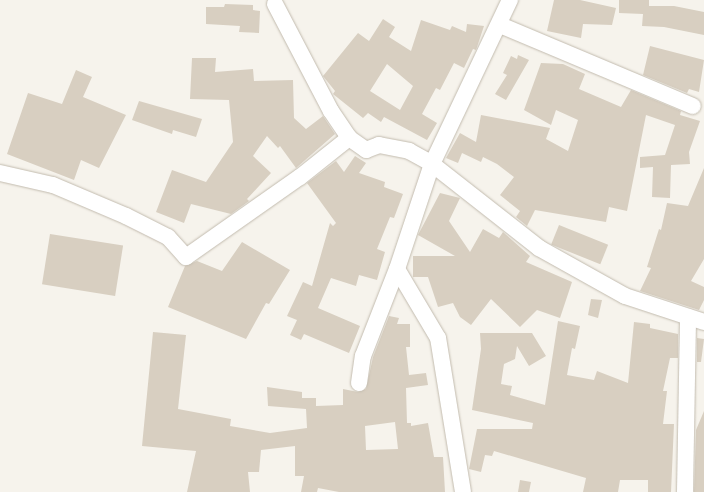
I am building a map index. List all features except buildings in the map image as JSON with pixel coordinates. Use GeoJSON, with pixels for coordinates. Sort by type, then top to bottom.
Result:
{"type":"FeatureCollection","features":[{"type":"Feature","properties":{"kind":"street"},"geometry":{"type":"LineString","coordinates":[[359,384],[363,356],[397,270],[432,164],[500,25],[510,0]]}},
{"type":"Feature","properties":{"kind":"street"},"geometry":{"type":"LineString","coordinates":[[275,4],[331,111],[349,138],[366,150],[379,145],[402,149],[432,164],[539,248],[625,296],[704,322]]}},
{"type":"Feature","properties":{"kind":"street"},"geometry":{"type":"LineString","coordinates":[[500,25],[693,106]]}},
{"type":"Feature","properties":{"kind":"street"},"geometry":{"type":"LineString","coordinates":[[0,173],[53,185],[126,216],[168,237],[186,257],[300,177],[349,138]]}},
{"type":"Feature","properties":{"kind":"street"},"geometry":{"type":"LineString","coordinates":[[397,270],[438,338],[463,492]]}},
{"type":"Feature","properties":{"kind":"street"},"geometry":{"type":"LineString","coordinates":[[685,492],[688,317]]}}]}
